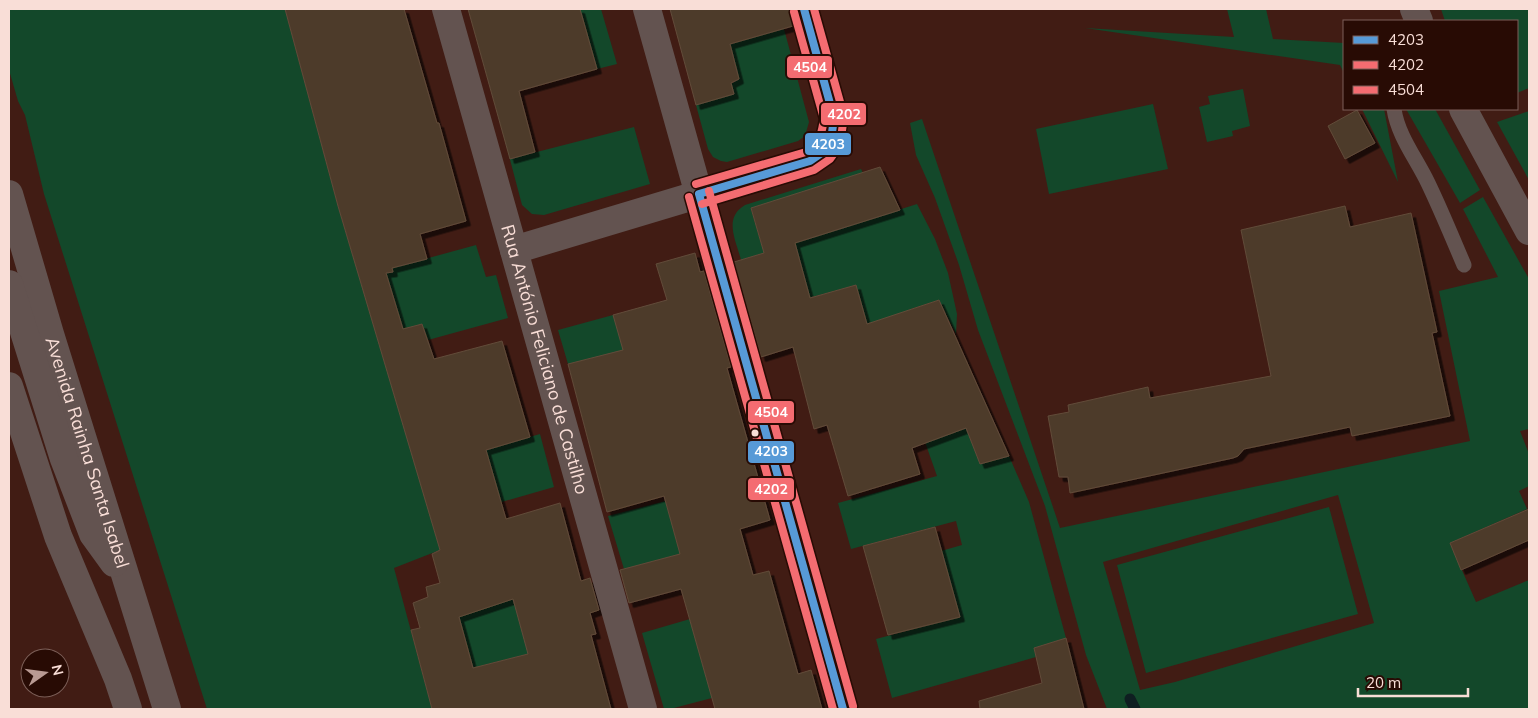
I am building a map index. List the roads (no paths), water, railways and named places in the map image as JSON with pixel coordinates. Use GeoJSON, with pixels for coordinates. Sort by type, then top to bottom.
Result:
{"type":"FeatureCollection","features":[{"type":"Feature","properties":{"kind":"street","name":"Rua António Feliciano de Castilho"},"geometry":{"type":"LineString","coordinates":[[446,9],[643,709]]}},
{"type":"Feature","properties":{"kind":"street"},"geometry":{"type":"LineString","coordinates":[[647,9],[843,709]]}},
{"type":"Feature","properties":{"kind":"street"},"geometry":{"type":"LineString","coordinates":[[514,250],[810,161],[823,152],[831,140],[834,118],[804,9]]}},
{"type":"Feature","properties":{"kind":"street"},"geometry":{"type":"LineString","coordinates":[[1464,110],[1529,231]]}},
{"type":"Feature","properties":{"kind":"street","name":"Avenida Rainha Santa Isabel"},"geometry":{"type":"LineString","coordinates":[[10,203],[167,709]]}},
{"type":"Feature","properties":{"kind":"street"},"geometry":{"type":"LineString","coordinates":[[9,284],[64,458],[93,534],[128,583]]}},
{"type":"Feature","properties":{"kind":"street"},"geometry":{"type":"LineString","coordinates":[[9,386],[58,536],[118,679],[128,709]]}},
{"type":"Feature","properties":{"kind":"lane"},"geometry":{"type":"LineString","coordinates":[[1394,110],[1399,129],[1428,182],[1464,265]]}},
{"type":"Feature","properties":{"kind":"waterway"},"geometry":{"type":"LineString","coordinates":[[1130,699],[1135,709]]}}]}
